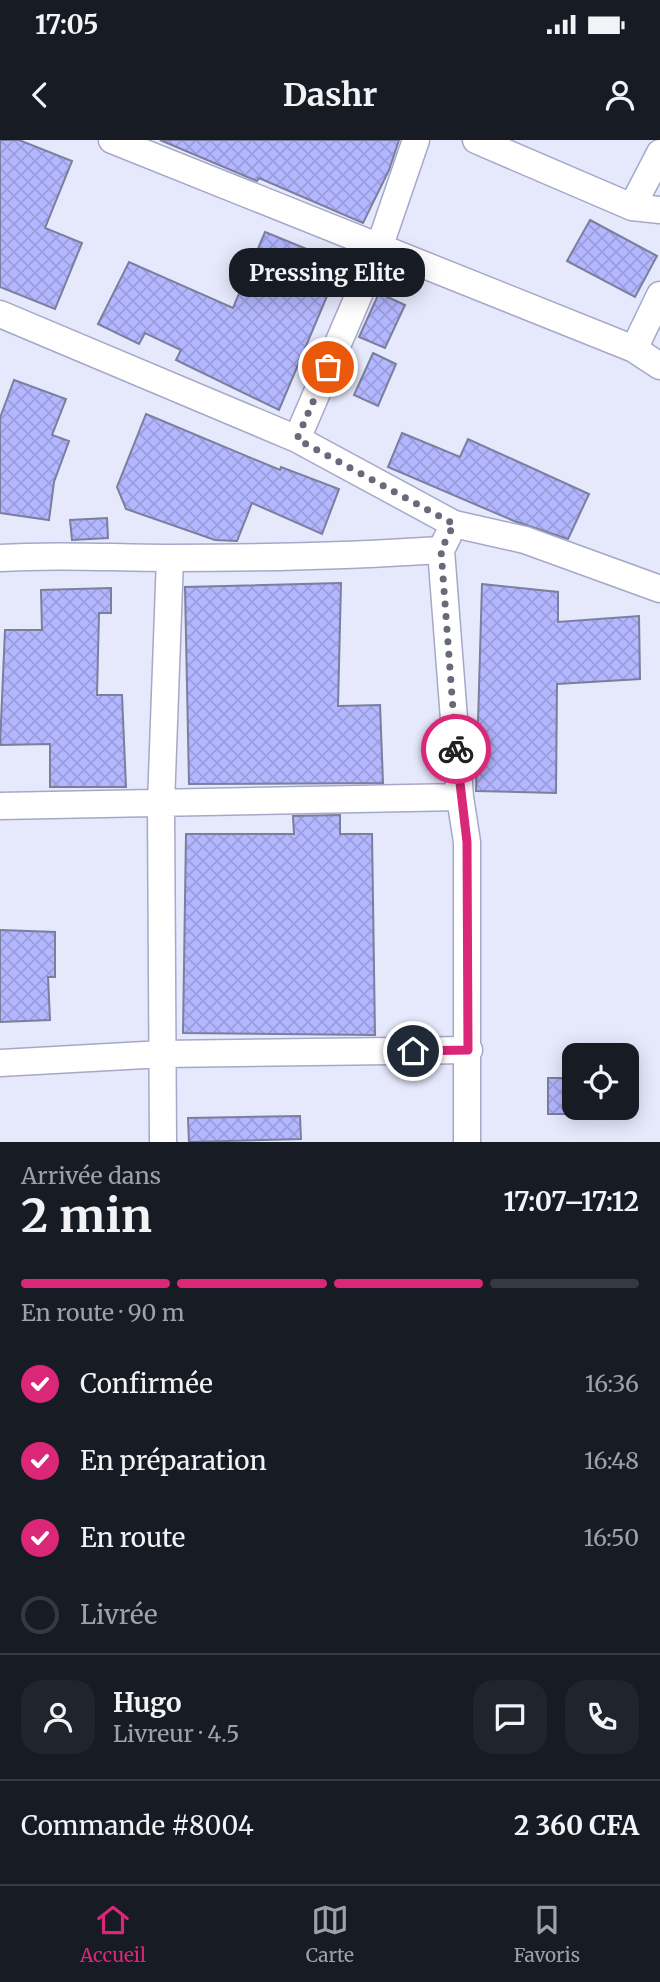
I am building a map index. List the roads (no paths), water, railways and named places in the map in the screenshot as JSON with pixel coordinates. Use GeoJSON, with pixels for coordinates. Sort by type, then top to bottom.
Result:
{"type":"FeatureCollection","features":[{"type":"Feature","properties":{"kind":"street"},"geometry":{"type":"LineString","coordinates":[[112,140],[634,349],[660,366]]}},
{"type":"Feature","properties":{"kind":"street"},"geometry":{"type":"LineString","coordinates":[[297,439],[379,248],[416,140]]}},
{"type":"Feature","properties":{"kind":"street"},"geometry":{"type":"LineString","coordinates":[[476,140],[632,207],[660,211]]}},
{"type":"Feature","properties":{"kind":"street"},"geometry":{"type":"LineString","coordinates":[[632,207],[660,153]]}},
{"type":"Feature","properties":{"kind":"street"},"geometry":{"type":"LineString","coordinates":[[634,349],[660,295]]}},
{"type":"Feature","properties":{"kind":"street"},"geometry":{"type":"LineString","coordinates":[[0,314],[297,439],[454,524],[525,540],[660,589]]}},
{"type":"Feature","properties":{"kind":"street"},"geometry":{"type":"LineString","coordinates":[[454,524],[441,550],[460,797],[467,842],[467,1142]]}},
{"type":"Feature","properties":{"kind":"street"},"geometry":{"type":"LineString","coordinates":[[0,558],[48,555],[170,558],[441,550]]}},
{"type":"Feature","properties":{"kind":"street"},"geometry":{"type":"LineString","coordinates":[[163,1142],[161,804],[170,558]]}},
{"type":"Feature","properties":{"kind":"street"},"geometry":{"type":"LineString","coordinates":[[0,806],[460,797]]}},
{"type":"Feature","properties":{"kind":"street"},"geometry":{"type":"LineString","coordinates":[[0,1063],[163,1054],[468,1050]]}},
{"type":"Feature","properties":{"kind":"place","name":"Pressing Elite"},"geometry":{"type":"Point","coordinates":[328,367]}}]}
